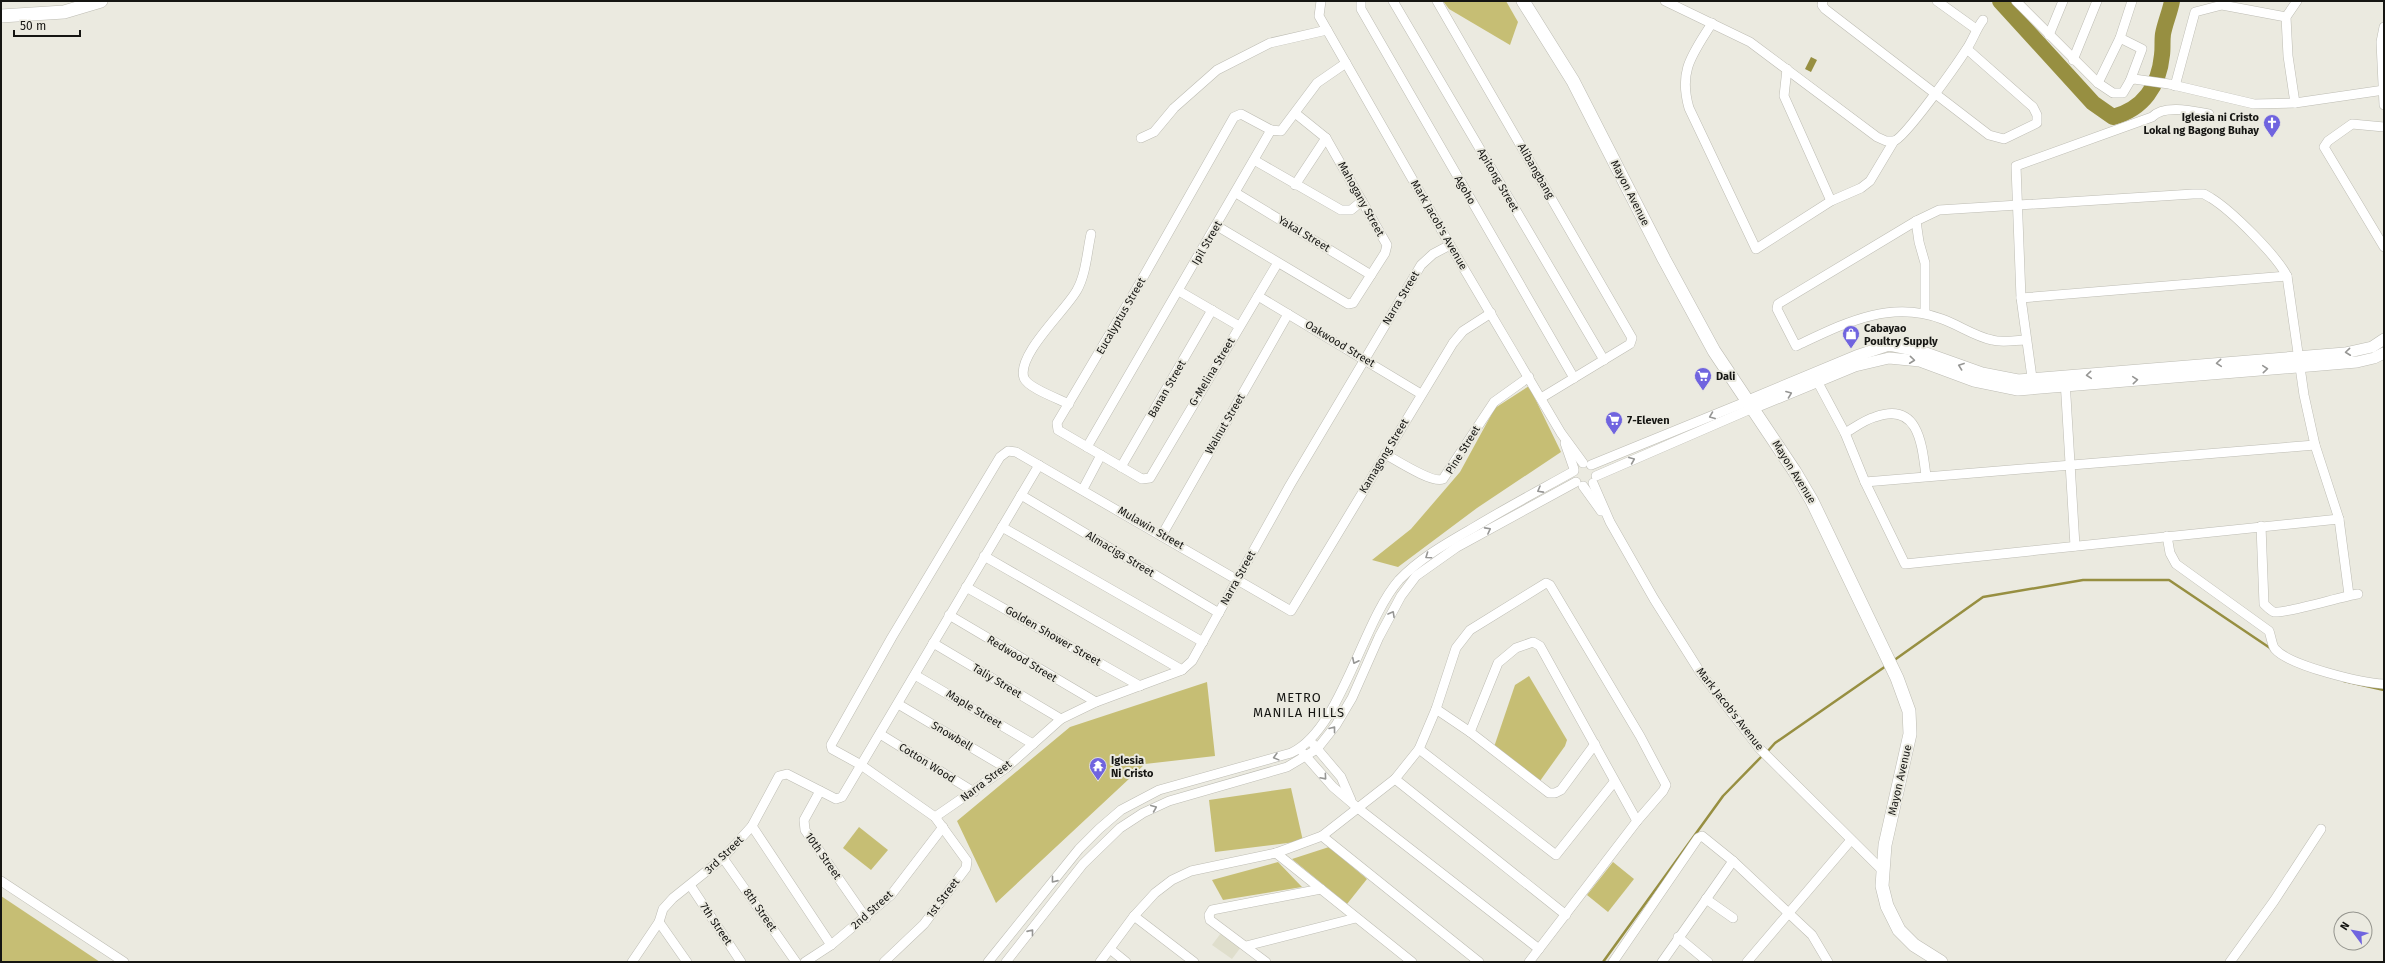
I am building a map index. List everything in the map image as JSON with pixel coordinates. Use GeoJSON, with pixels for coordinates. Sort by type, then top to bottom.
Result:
{"type":"FeatureCollection","features":[{"type":"Feature","properties":{"kind":"main road"},"geometry":{"type":"LineString","coordinates":[[1,16],[64,12],[101,1]]}},
{"type":"Feature","properties":{"kind":"main road","name":"Mayon Avenue"},"geometry":{"type":"LineString","coordinates":[[1525,2],[1573,81],[1664,259],[1714,351],[1795,472],[1823,522],[1892,668],[1908,711],[1910,727],[1908,745],[1885,845],[1882,886],[1887,906],[1899,930],[1914,945],[1941,962]]}},
{"type":"Feature","properties":{"kind":"street","name":"Mark Jacob's Avenue"},"geometry":{"type":"LineString","coordinates":[[1321,1],[1319,16],[1450,245],[1561,433],[1587,464],[1595,479],[1610,522]]}},
{"type":"Feature","properties":{"kind":"street","name":"Agoho"},"geometry":{"type":"LineString","coordinates":[[1361,1],[1361,9],[1574,378]]}},
{"type":"Feature","properties":{"kind":"street","name":"Apitong Street"},"geometry":{"type":"LineString","coordinates":[[1393,1],[1604,360]]}},
{"type":"Feature","properties":{"kind":"street","name":"Alibangbang"},"geometry":{"type":"LineString","coordinates":[[1437,1],[1632,338],[1632,342],[1604,360]]}},
{"type":"Feature","properties":{"kind":"street"},"geometry":{"type":"LineString","coordinates":[[1665,1],[1750,42],[1877,137],[1886,141],[1900,139],[1967,49],[1976,29],[1983,20]]}},
{"type":"Feature","properties":{"kind":"street"},"geometry":{"type":"LineString","coordinates":[[1823,1],[1822,5],[1825,9],[1989,135],[1997,139],[2014,136],[2037,123],[2037,115],[2033,107],[1967,49]]}},
{"type":"Feature","properties":{"kind":"street"},"geometry":{"type":"LineString","coordinates":[[1937,1],[1976,29]]}},
{"type":"Feature","properties":{"kind":"street"},"geometry":{"type":"LineString","coordinates":[[2049,35],[2063,1]]}},
{"type":"Feature","properties":{"kind":"street"},"geometry":{"type":"LineString","coordinates":[[2073,60],[2097,1]]}},
{"type":"Feature","properties":{"kind":"street"},"geometry":{"type":"LineString","coordinates":[[2098,83],[2120,38],[2132,1]]}},
{"type":"Feature","properties":{"kind":"street"},"geometry":{"type":"LineString","coordinates":[[2295,103],[2288,56],[2286,17],[2297,1]]}},
{"type":"Feature","properties":{"kind":"street"},"geometry":{"type":"LineString","coordinates":[[2017,2],[2073,60],[2098,83],[2113,93],[2123,93],[2132,80],[2142,49],[2120,38]]}},
{"type":"Feature","properties":{"kind":"street"},"geometry":{"type":"LineString","coordinates":[[2172,85],[2195,12],[2222,5],[2286,17]]}},
{"type":"Feature","properties":{"kind":"street"},"geometry":{"type":"LineString","coordinates":[[1712,23],[1689,62],[1684,79],[1686,96],[1689,108],[1756,249],[1831,201],[1861,188],[1870,181],[1894,141]]}},
{"type":"Feature","properties":{"kind":"street"},"geometry":{"type":"LineString","coordinates":[[2384,27],[2381,42],[2384,105]]}},
{"type":"Feature","properties":{"kind":"street"},"geometry":{"type":"LineString","coordinates":[[1141,138],[1154,132],[1174,108],[1217,70],[1270,43],[1327,30]]}},
{"type":"Feature","properties":{"kind":"street"},"geometry":{"type":"LineString","coordinates":[[1271,130],[1282,131],[1317,83],[1346,63]]}},
{"type":"Feature","properties":{"kind":"street"},"geometry":{"type":"LineString","coordinates":[[1787,69],[1784,96],[1831,201]]}},
{"type":"Feature","properties":{"kind":"street"},"geometry":{"type":"LineString","coordinates":[[2132,80],[2172,85],[2254,104],[2295,103],[2383,90]]}},
{"type":"Feature","properties":{"kind":"street"},"geometry":{"type":"LineString","coordinates":[[2032,384],[2021,298],[2016,206],[2016,166],[2021,163],[2090,141],[2152,117],[2157,112],[2170,110],[2209,114]]}},
{"type":"Feature","properties":{"kind":"street","name":"Eucalyptus Street"},"geometry":{"type":"LineString","coordinates":[[1147,480],[1142,479],[1121,467],[1057,428],[1057,423],[1138,288],[1234,116],[1238,114],[1271,130]]}},
{"type":"Feature","properties":{"kind":"street","name":"Mahogany Street"},"geometry":{"type":"LineString","coordinates":[[1217,226],[1277,264],[1348,304],[1353,302],[1385,253],[1387,245],[1326,138],[1295,114]]}},
{"type":"Feature","properties":{"kind":"street"},"geometry":{"type":"LineString","coordinates":[[2384,127],[2352,124],[2328,141],[2324,147],[2384,247]]}},
{"type":"Feature","properties":{"kind":"street","name":"Ipil Street"},"geometry":{"type":"LineString","coordinates":[[1087,447],[1217,226],[1271,130]]}},
{"type":"Feature","properties":{"kind":"street"},"geometry":{"type":"LineString","coordinates":[[1295,185],[1326,138]]}},
{"type":"Feature","properties":{"kind":"street"},"geometry":{"type":"LineString","coordinates":[[1254,160],[1295,185],[1344,211],[1351,210],[1362,201]]}},
{"type":"Feature","properties":{"kind":"street","name":"Yakal Street"},"geometry":{"type":"LineString","coordinates":[[1236,193],[1371,275]]}},
{"type":"Feature","properties":{"kind":"street"},"geometry":{"type":"LineString","coordinates":[[2026,340],[1994,341],[1971,334],[1943,319],[1925,313],[1894,311],[1862,317],[1796,346],[1777,309],[1781,300],[1916,220],[1939,210],[2204,194],[2216,201],[2266,248],[2281,264],[2287,276],[2298,361],[2315,445],[2339,519],[2354,594],[2289,610],[2274,612],[2268,608],[2264,604],[2261,526]]}},
{"type":"Feature","properties":{"kind":"street"},"geometry":{"type":"LineString","coordinates":[[1916,220],[1925,263],[1925,313]]}},
{"type":"Feature","properties":{"kind":"street"},"geometry":{"type":"LineString","coordinates":[[1069,404],[1028,383],[1024,375],[1024,367],[1044,330],[1078,290],[1091,234]]}},
{"type":"Feature","properties":{"kind":"street","name":"Narra Street"},"geometry":{"type":"LineString","coordinates":[[935,817],[974,792],[1006,768],[1060,719],[1096,702],[1182,670],[1192,661],[1237,580],[1421,265],[1426,259],[1450,245]]}},
{"type":"Feature","properties":{"kind":"street","name":"G-Melina Street"},"geometry":{"type":"LineString","coordinates":[[1147,480],[1150,478],[1277,264]]}},
{"type":"Feature","properties":{"kind":"street"},"geometry":{"type":"LineString","coordinates":[[2021,298],[2287,276]]}},
{"type":"Feature","properties":{"kind":"street"},"geometry":{"type":"LineString","coordinates":[[1179,291],[1239,326]]}},
{"type":"Feature","properties":{"kind":"street","name":"Oakwood Street"},"geometry":{"type":"LineString","coordinates":[[1258,296],[1421,394]]}},
{"type":"Feature","properties":{"kind":"street","name":"Banan Street"},"geometry":{"type":"LineString","coordinates":[[1121,467],[1212,310]]}},
{"type":"Feature","properties":{"kind":"street","name":"Kamagong Street"},"geometry":{"type":"LineString","coordinates":[[1291,611],[1421,394],[1463,331],[1491,313]]}},
{"type":"Feature","properties":{"kind":"street","name":"Walnut Street"},"geometry":{"type":"LineString","coordinates":[[1162,535],[1288,314]]}},
{"type":"Feature","properties":{"kind":"street"},"geometry":{"type":"LineString","coordinates":[[989,961],[1079,849],[1121,810],[1159,790],[1300,749],[1310,741],[1340,693],[1391,591],[1408,572],[1442,546],[1587,464],[1750,405],[1816,378],[1856,356],[1889,345],[1923,352],[1982,373],[2032,384],[2298,361],[2355,352],[2372,347],[2384,339]]}},
{"type":"Feature","properties":{"kind":"street"},"geometry":{"type":"LineString","coordinates":[[2298,361],[2357,362],[2374,358],[2384,353]]}},
{"type":"Feature","properties":{"kind":"street"},"geometry":{"type":"LineString","coordinates":[[1541,398],[1604,360]]}},
{"type":"Feature","properties":{"kind":"street","name":"Pine Street"},"geometry":{"type":"LineString","coordinates":[[1385,454],[1428,476],[1438,480],[1443,479],[1494,402],[1529,377]]}},
{"type":"Feature","properties":{"kind":"street"},"geometry":{"type":"LineString","coordinates":[[1816,378],[1845,433],[1865,482],[1905,564],[2339,519]]}},
{"type":"Feature","properties":{"kind":"street"},"geometry":{"type":"LineString","coordinates":[[2066,381],[2075,546]]}},
{"type":"Feature","properties":{"kind":"street"},"geometry":{"type":"LineString","coordinates":[[1006,962],[1083,864],[1120,828],[1143,813],[1169,802],[1287,767],[1307,757],[1317,749],[1336,725],[1352,698],[1379,637],[1401,596],[1416,576],[1457,547],[1579,484],[1595,479],[1750,405]]}},
{"type":"Feature","properties":{"kind":"street"},"geometry":{"type":"LineString","coordinates":[[1845,433],[1874,417],[1891,413],[1906,417],[1916,427],[1922,445],[1926,476]]}},
{"type":"Feature","properties":{"kind":"street","name":"Mark Jacob's Avenue"},"geometry":{"type":"LineString","coordinates":[[1561,433],[1579,484],[1610,522],[1654,598],[1700,672],[1759,748],[1882,870]]}},
{"type":"Feature","properties":{"kind":"street"},"geometry":{"type":"LineString","coordinates":[[1865,482],[2315,445]]}},
{"type":"Feature","properties":{"kind":"street","name":"Mulawin Street"},"geometry":{"type":"LineString","coordinates":[[1008,451],[1016,452],[1083,489],[1291,611]]}},
{"type":"Feature","properties":{"kind":"street","name":"1st Street"},"geometry":{"type":"LineString","coordinates":[[884,962],[924,924],[967,866],[968,861],[935,817],[861,765],[832,749],[831,745],[892,637],[988,476],[1000,457],[1008,451]]}},
{"type":"Feature","properties":{"kind":"street"},"geometry":{"type":"LineString","coordinates":[[1083,489],[1102,455]]}},
{"type":"Feature","properties":{"kind":"street"},"geometry":{"type":"LineString","coordinates":[[820,791],[840,799],[898,704],[949,615],[1039,465]]}},
{"type":"Feature","properties":{"kind":"street","name":"Almaciga Street"},"geometry":{"type":"LineString","coordinates":[[1021,495],[1220,613]]}},
{"type":"Feature","properties":{"kind":"street"},"geometry":{"type":"LineString","coordinates":[[1002,527],[1203,642]]}},
{"type":"Feature","properties":{"kind":"street"},"geometry":{"type":"LineString","coordinates":[[2167,536],[2170,553],[2176,564],[2269,631],[2274,648],[2312,668],[2370,683],[2384,684]]}},
{"type":"Feature","properties":{"kind":"street"},"geometry":{"type":"LineString","coordinates":[[984,556],[1182,670]]}},
{"type":"Feature","properties":{"kind":"street"},"geometry":{"type":"LineString","coordinates":[[1100,962],[1134,916],[1155,893],[1180,875],[1276,853],[1322,836],[1359,809],[1395,779],[1419,749],[1436,709],[1456,648],[1470,630],[1543,584],[1550,585],[1640,736],[1666,785],[1660,796],[1637,821],[1529,962]]}},
{"type":"Feature","properties":{"kind":"street","name":"Golden Shower Street"},"geometry":{"type":"LineString","coordinates":[[966,587],[1140,686]]}},
{"type":"Feature","properties":{"kind":"street","name":"Redwood Street"},"geometry":{"type":"LineString","coordinates":[[949,615],[1096,702]]}},
{"type":"Feature","properties":{"kind":"street"},"geometry":{"type":"LineString","coordinates":[[1470,732],[1498,663],[1516,648],[1533,642],[1540,646],[1595,744],[1614,782],[1637,821]]}},
{"type":"Feature","properties":{"kind":"street","name":"Taliy Street"},"geometry":{"type":"LineString","coordinates":[[933,643],[1060,719]]}},
{"type":"Feature","properties":{"kind":"street","name":"Maple Street"},"geometry":{"type":"LineString","coordinates":[[915,675],[1033,744]]}},
{"type":"Feature","properties":{"kind":"street","name":"Snowbell"},"geometry":{"type":"LineString","coordinates":[[898,704],[1006,768]]}},
{"type":"Feature","properties":{"kind":"street"},"geometry":{"type":"LineString","coordinates":[[1436,709],[1470,732],[1549,793],[1555,793],[1561,790],[1595,744]]}},
{"type":"Feature","properties":{"kind":"street","name":"Cotton Wood"},"geometry":{"type":"LineString","coordinates":[[880,734],[974,792]]}},
{"type":"Feature","properties":{"kind":"street"},"geometry":{"type":"LineString","coordinates":[[1310,741],[1341,778],[1351,800]]}},
{"type":"Feature","properties":{"kind":"street"},"geometry":{"type":"LineString","coordinates":[[1300,749],[1333,787],[1351,800],[1359,809],[1539,949]]}},
{"type":"Feature","properties":{"kind":"street"},"geometry":{"type":"LineString","coordinates":[[1419,749],[1556,855],[1564,848],[1614,782]]}},
{"type":"Feature","properties":{"kind":"street","name":"3rd Street"},"geometry":{"type":"LineString","coordinates":[[635,961],[659,922],[664,909],[673,898],[724,858],[752,826],[781,774],[787,774],[820,791]]}},
{"type":"Feature","properties":{"kind":"street"},"geometry":{"type":"LineString","coordinates":[[1395,779],[1566,915]]}},
{"type":"Feature","properties":{"kind":"street","name":"10th Street"},"geometry":{"type":"LineString","coordinates":[[820,791],[804,820],[804,830],[866,918]]}},
{"type":"Feature","properties":{"kind":"street"},"geometry":{"type":"LineString","coordinates":[[752,826],[831,945]]}},
{"type":"Feature","properties":{"kind":"street","name":"2nd Street"},"geometry":{"type":"LineString","coordinates":[[804,962],[831,945],[866,918],[891,895],[943,827]]}},
{"type":"Feature","properties":{"kind":"street"},"geometry":{"type":"LineString","coordinates":[[2230,962],[2274,901],[2321,829]]}},
{"type":"Feature","properties":{"kind":"street"},"geometry":{"type":"LineString","coordinates":[[1322,836],[1479,962]]}},
{"type":"Feature","properties":{"kind":"street"},"geometry":{"type":"LineString","coordinates":[[1613,962],[1698,838],[1706,838],[1733,861],[1812,935],[1828,962]]}},
{"type":"Feature","properties":{"kind":"street"},"geometry":{"type":"LineString","coordinates":[[1747,962],[1851,840]]}},
{"type":"Feature","properties":{"kind":"street"},"geometry":{"type":"LineString","coordinates":[[1276,853],[1412,962]]}},
{"type":"Feature","properties":{"kind":"street","name":"8th Street"},"geometry":{"type":"LineString","coordinates":[[724,858],[796,962]]}},
{"type":"Feature","properties":{"kind":"street"},"geometry":{"type":"LineString","coordinates":[[1662,962],[1678,937],[1733,861]]}},
{"type":"Feature","properties":{"kind":"street"},"geometry":{"type":"LineString","coordinates":[[1,880],[124,962]]}},
{"type":"Feature","properties":{"kind":"street","name":"7th Street"},"geometry":{"type":"LineString","coordinates":[[690,885],[741,962]]}},
{"type":"Feature","properties":{"kind":"street"},"geometry":{"type":"LineString","coordinates":[[1266,962],[1210,920],[1209,915],[1212,910],[1321,889]]}},
{"type":"Feature","properties":{"kind":"street"},"geometry":{"type":"LineString","coordinates":[[1706,899],[1733,918]]}},
{"type":"Feature","properties":{"kind":"street"},"geometry":{"type":"LineString","coordinates":[[1134,916],[1194,962]]}},
{"type":"Feature","properties":{"kind":"street"},"geometry":{"type":"LineString","coordinates":[[1246,946],[1356,918]]}},
{"type":"Feature","properties":{"kind":"street"},"geometry":{"type":"LineString","coordinates":[[659,922],[687,962]]}},
{"type":"Feature","properties":{"kind":"street"},"geometry":{"type":"LineString","coordinates":[[1678,937],[1708,962]]}},
{"type":"Feature","properties":{"kind":"street"},"geometry":{"type":"LineString","coordinates":[[1110,949],[1126,962]]}},
{"type":"Feature","properties":{"kind":"shaded area"},"geometry":{"type":"Polygon","coordinates":[[[1443,1],[1506,1],[1518,22],[1510,45],[1449,9],[1443,1]]]}},
{"type":"Feature","properties":{"kind":"shaded area"},"geometry":{"type":"Polygon","coordinates":[[[1811,57],[1817,60],[1811,72],[1805,69],[1811,57]]]}},
{"type":"Feature","properties":{"kind":"shaded area"},"geometry":{"type":"Polygon","coordinates":[[[1529,386],[1561,452],[1477,508],[1398,567],[1372,560],[1411,529],[1460,472],[1495,408],[1529,386]]]}},
{"type":"Feature","properties":{"kind":"shaded area"},"geometry":{"type":"Polygon","coordinates":[[[1529,676],[1567,740],[1565,746],[1540,781],[1494,747],[1515,685],[1529,676]]]}},
{"type":"Feature","properties":{"kind":"shaded area"},"geometry":{"type":"Polygon","coordinates":[[[1207,682],[1215,756],[1145,764],[996,903],[957,821],[1070,727],[1207,682]]]}},
{"type":"Feature","properties":{"kind":"shaded area"},"geometry":{"type":"Polygon","coordinates":[[[1291,788],[1303,841],[1215,852],[1209,800],[1291,788]]]}},
{"type":"Feature","properties":{"kind":"shaded area"},"geometry":{"type":"Polygon","coordinates":[[[859,827],[888,850],[871,870],[843,848],[859,827]]]}},
{"type":"Feature","properties":{"kind":"shaded area"},"geometry":{"type":"Polygon","coordinates":[[[1329,847],[1367,879],[1347,904],[1292,859],[1329,847]]]}},
{"type":"Feature","properties":{"kind":"shaded area"},"geometry":{"type":"Polygon","coordinates":[[[1278,862],[1302,887],[1223,900],[1212,880],[1278,862]]]}},
{"type":"Feature","properties":{"kind":"shaded area"},"geometry":{"type":"Polygon","coordinates":[[[1613,862],[1634,879],[1608,912],[1587,895],[1613,862]]]}},
{"type":"Feature","properties":{"kind":"shaded area"},"geometry":{"type":"Polygon","coordinates":[[[1,896],[100,962],[1,962],[1,896]]]}},
{"type":"Feature","properties":{"kind":"shaded area"},"geometry":{"type":"Polygon","coordinates":[[[1221,933],[1241,947],[1232,959],[1212,945],[1221,933]]]}},
{"type":"Feature","properties":{"kind":"waterway"},"geometry":{"type":"LineString","coordinates":[[2000,1],[2093,103],[2113,117],[2124,113],[2141,102],[2148,95],[2153,86],[2160,66],[2163,34],[2172,1]]}},
{"type":"Feature","properties":{"kind":"waterway"},"geometry":{"type":"LineString","coordinates":[[1893,661],[1983,597],[2083,580],[2169,580],[2270,648]]}},
{"type":"Feature","properties":{"kind":"waterway"},"geometry":{"type":"LineString","coordinates":[[1767,752],[1775,743],[1886,666]]}},
{"type":"Feature","properties":{"kind":"waterway"},"geometry":{"type":"LineString","coordinates":[[2344,681],[2384,690]]}},
{"type":"Feature","properties":{"kind":"waterway"},"geometry":{"type":"LineString","coordinates":[[1603,962],[1723,796],[1763,755]]}},
{"type":"Feature","properties":{"kind":"place","name":"Iglesia ni Cristo Lokal ng Bagong Buhay"},"geometry":{"type":"Point","coordinates":[2272,138]}},
{"type":"Feature","properties":{"kind":"place","name":"Cabayao Poultry Supply"},"geometry":{"type":"Point","coordinates":[1851,349]}},
{"type":"Feature","properties":{"kind":"place","name":"Dali"},"geometry":{"type":"Point","coordinates":[1703,391]}},
{"type":"Feature","properties":{"kind":"place","name":"7-Eleven"},"geometry":{"type":"Point","coordinates":[1614,435]}},
{"type":"Feature","properties":{"kind":"place","name":"Iglesia Ni Cristo"},"geometry":{"type":"Point","coordinates":[1098,781]}},
{"type":"Feature","properties":{"kind":"district","name":"METRO MANILA HILLS"},"geometry":{"type":"Point","coordinates":[1299,704]}}]}
